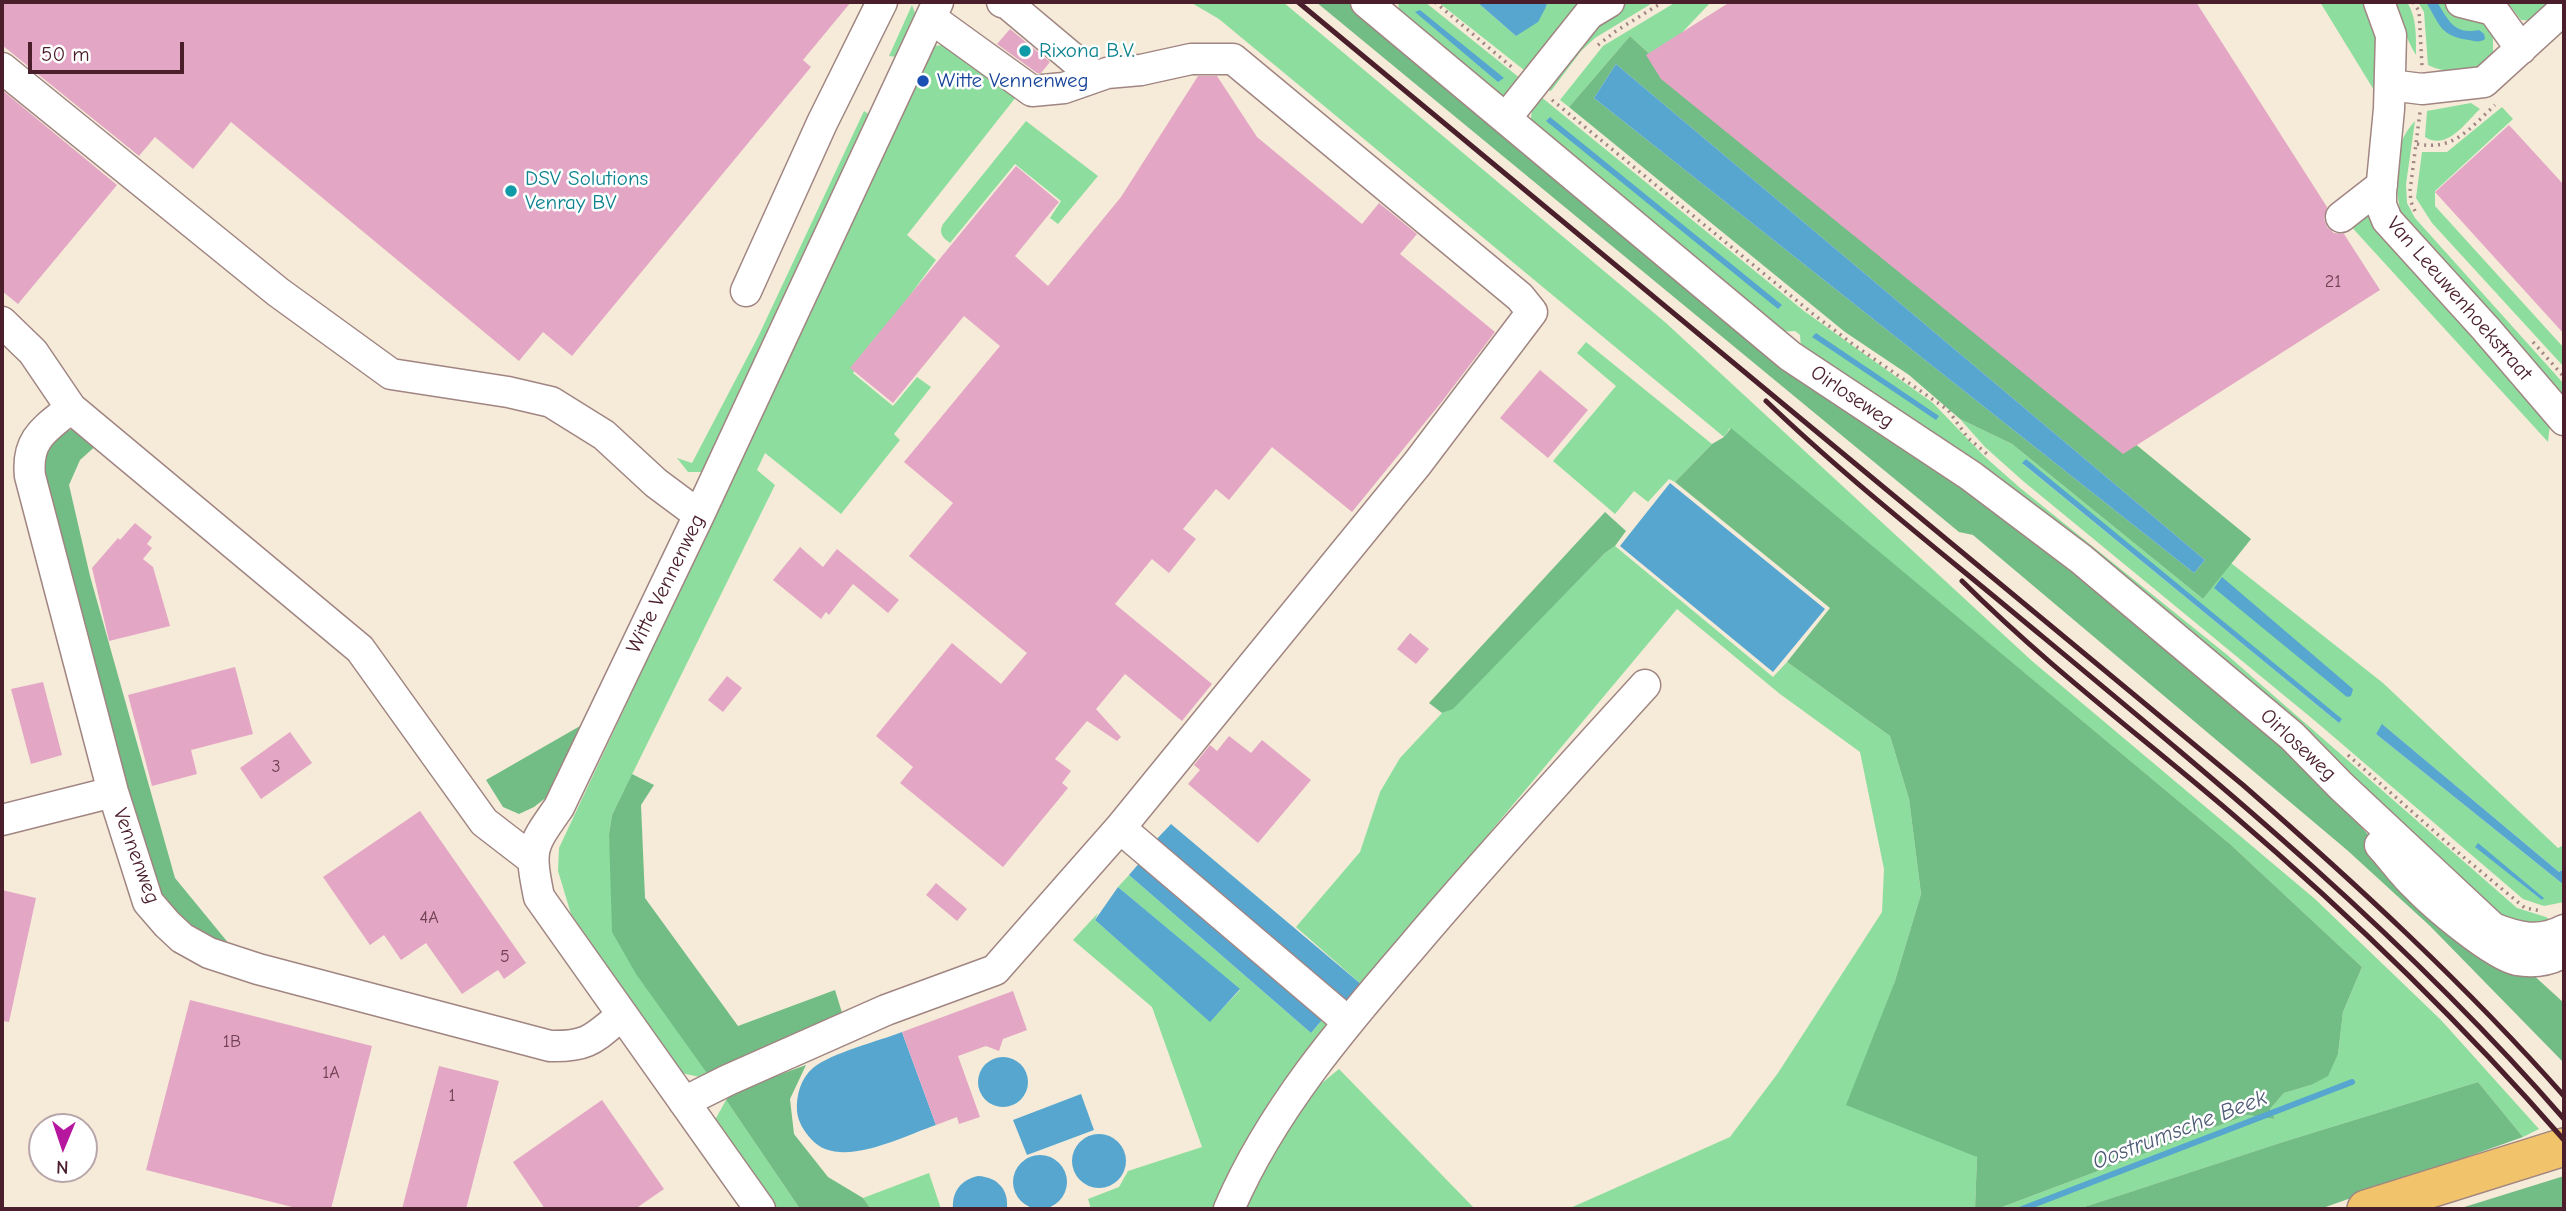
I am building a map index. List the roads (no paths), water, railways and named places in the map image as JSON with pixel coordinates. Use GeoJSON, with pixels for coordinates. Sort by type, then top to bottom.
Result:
{"type":"FeatureCollection","features":[{"type":"Feature","properties":{"kind":"main road"},"geometry":{"type":"LineString","coordinates":[[2366,1209],[2564,1147]]}},
{"type":"Feature","properties":{"kind":"street"},"geometry":{"type":"LineString","coordinates":[[746,291],[822,123],[882,2]]}},
{"type":"Feature","properties":{"kind":"street"},"geometry":{"type":"LineString","coordinates":[[1002,2],[1008,4],[1095,77]]}},
{"type":"Feature","properties":{"kind":"street","name":"Oirloseweg"},"geometry":{"type":"LineString","coordinates":[[1366,2],[1790,356],[1971,476],[2081,559],[2292,736],[2342,786],[2371,833],[2416,887],[2487,945],[2516,960],[2533,962],[2557,953]]}},
{"type":"Feature","properties":{"kind":"street"},"geometry":{"type":"LineString","coordinates":[[1506,118],[1588,14],[1609,2]]}},
{"type":"Feature","properties":{"kind":"street","name":"Van Leeuwenhoekstraat"},"geometry":{"type":"LineString","coordinates":[[2379,2],[2391,36],[2381,205],[2387,220],[2564,420]]}},
{"type":"Feature","properties":{"kind":"street"},"geometry":{"type":"LineString","coordinates":[[2461,2],[2493,9],[2521,49]]}},
{"type":"Feature","properties":{"kind":"street"},"geometry":{"type":"LineString","coordinates":[[2390,85],[2422,89],[2484,82],[2564,9]]}},
{"type":"Feature","properties":{"kind":"street"},"geometry":{"type":"LineString","coordinates":[[684,1102],[886,1010],[995,970],[1120,828],[1417,464],[1532,312],[1520,297],[1233,59],[1191,59],[1095,77],[1063,88],[1032,91],[934,10]]}},
{"type":"Feature","properties":{"kind":"street","name":"Witte Vennenweg"},"geometry":{"type":"LineString","coordinates":[[531,859],[538,837],[559,807],[699,515],[934,10]]}},
{"type":"Feature","properties":{"kind":"street"},"geometry":{"type":"LineString","coordinates":[[2,68],[278,292],[391,374],[551,402],[604,435],[656,483],[699,515]]}},
{"type":"Feature","properties":{"kind":"street"},"geometry":{"type":"LineString","coordinates":[[2341,218],[2382,184]]}},
{"type":"Feature","properties":{"kind":"street"},"geometry":{"type":"LineString","coordinates":[[2,322],[33,352],[71,408],[360,649],[484,822],[531,859],[539,897],[760,1209]]}},
{"type":"Feature","properties":{"kind":"street","name":"Vennenweg"},"geometry":{"type":"LineString","coordinates":[[71,408],[43,431],[31,446],[28,461],[113,792],[148,902],[167,924],[209,953],[258,969],[550,1046],[590,1042],[622,1015]]}},
{"type":"Feature","properties":{"kind":"street"},"geometry":{"type":"LineString","coordinates":[[1229,1209],[1240,1184],[1276,1122],[1348,1022],[1495,849],[1645,685]]}},
{"type":"Feature","properties":{"kind":"street"},"geometry":{"type":"LineString","coordinates":[[2,820],[113,792]]}},
{"type":"Feature","properties":{"kind":"street"},"geometry":{"type":"LineString","coordinates":[[1120,828],[1348,1022]]}},
{"type":"Feature","properties":{"kind":"water"},"geometry":{"type":"Polygon","coordinates":[[[1477,2],[1543,2],[1547,5],[1538,22],[1516,36],[1477,2]]]}},
{"type":"Feature","properties":{"kind":"water"},"geometry":{"type":"Polygon","coordinates":[[[2426,2],[2437,2],[2453,25],[2464,30],[2479,30],[2485,39],[2476,41],[2452,36],[2438,23],[2426,2]]]}},
{"type":"Feature","properties":{"kind":"water"},"geometry":{"type":"Polygon","coordinates":[[[1420,10],[1504,78],[1498,82],[1415,12],[1420,10]]]}},
{"type":"Feature","properties":{"kind":"water"},"geometry":{"type":"Polygon","coordinates":[[[1616,64],[2205,560],[2194,573],[1594,98],[1616,64]]]}},
{"type":"Feature","properties":{"kind":"water"},"geometry":{"type":"Polygon","coordinates":[[[1550,117],[1782,305],[1778,309],[1546,121],[1550,117]]]}},
{"type":"Feature","properties":{"kind":"water"},"geometry":{"type":"Polygon","coordinates":[[[1816,333],[1939,416],[1936,420],[1812,337],[1816,333]]]}},
{"type":"Feature","properties":{"kind":"water"},"geometry":{"type":"Polygon","coordinates":[[[2026,459],[2342,719],[2339,723],[2022,463],[2026,459]]]}},
{"type":"Feature","properties":{"kind":"water"},"geometry":{"type":"Polygon","coordinates":[[[1670,483],[1825,609],[1773,672],[1620,546],[1670,483]]]}},
{"type":"Feature","properties":{"kind":"water"},"geometry":{"type":"Polygon","coordinates":[[[2222,577],[2353,689],[2351,696],[2347,697],[2214,588],[2222,577]]]}},
{"type":"Feature","properties":{"kind":"water"},"geometry":{"type":"Polygon","coordinates":[[[2382,724],[2559,872],[2564,869],[2564,885],[2376,734],[2382,724]]]}},
{"type":"Feature","properties":{"kind":"water"},"geometry":{"type":"Polygon","coordinates":[[[1171,824],[1362,985],[1343,1007],[1153,843],[1171,824]]]}},
{"type":"Feature","properties":{"kind":"water"},"geometry":{"type":"Polygon","coordinates":[[[2478,843],[2544,898],[2542,900],[2475,847],[2478,843]]]}},
{"type":"Feature","properties":{"kind":"water"},"geometry":{"type":"Polygon","coordinates":[[[1141,861],[1322,1020],[1311,1033],[1129,875],[1141,861]]]}},
{"type":"Feature","properties":{"kind":"water"},"geometry":{"type":"Polygon","coordinates":[[[1118,887],[1240,989],[1210,1022],[1095,920],[1118,887]]]}},
{"type":"Feature","properties":{"kind":"water"},"geometry":{"type":"Polygon","coordinates":[[[902,1032],[936,1125],[889,1143],[854,1152],[823,1148],[811,1139],[802,1126],[797,1111],[800,1087],[809,1072],[831,1057],[902,1032]]]}},
{"type":"Feature","properties":{"kind":"water"},"geometry":{"type":"Polygon","coordinates":[[[1003,1057],[1021,1064],[1028,1082],[1021,1100],[1003,1107],[985,1100],[978,1082],[985,1064],[1003,1057]]]}},
{"type":"Feature","properties":{"kind":"water"},"geometry":{"type":"Polygon","coordinates":[[[1081,1094],[1094,1130],[1027,1155],[1013,1120],[1081,1094]]]}},
{"type":"Feature","properties":{"kind":"water"},"geometry":{"type":"Polygon","coordinates":[[[1099,1134],[1118,1142],[1126,1161],[1118,1180],[1099,1188],[1080,1180],[1072,1161],[1080,1142],[1099,1134]]]}},
{"type":"Feature","properties":{"kind":"water"},"geometry":{"type":"Polygon","coordinates":[[[1045,1155],[1055,1159],[1063,1167],[1067,1182],[1063,1197],[1055,1205],[1035,1209],[1025,1205],[1017,1197],[1013,1177],[1017,1167],[1025,1159],[1045,1155]]]}},
{"type":"Feature","properties":{"kind":"water"},"geometry":{"type":"Polygon","coordinates":[[[978,1176],[991,1179],[1000,1185],[1006,1196],[1007,1209],[953,1209],[954,1197],[959,1187],[978,1176]]]}},
{"type":"Feature","properties":{"kind":"waterway","name":"Oostrumsche Beek"},"geometry":{"type":"LineString","coordinates":[[2022,1209],[2352,1082]]}},
{"type":"Feature","properties":{"kind":"railway"},"geometry":{"type":"LineString","coordinates":[[1298,2],[2243,785],[2408,935],[2488,1014],[2564,1096]]}},
{"type":"Feature","properties":{"kind":"railway"},"geometry":{"type":"LineString","coordinates":[[1766,401],[1854,481],[2153,729],[2296,852],[2434,981],[2564,1119]]}},
{"type":"Feature","properties":{"kind":"railway"},"geometry":{"type":"LineString","coordinates":[[1962,581],[2027,642],[2231,813],[2318,890],[2404,970],[2486,1054],[2564,1140]]}},
{"type":"Feature","properties":{"kind":"place","name":"Rixona B.V."},"geometry":{"type":"Point","coordinates":[1025,51]}},
{"type":"Feature","properties":{"kind":"place","name":"Witte Vennenweg"},"geometry":{"type":"Point","coordinates":[923,81]}},
{"type":"Feature","properties":{"kind":"place","name":"DSV Solutions Venray BV"},"geometry":{"type":"Point","coordinates":[511,191]}}]}
